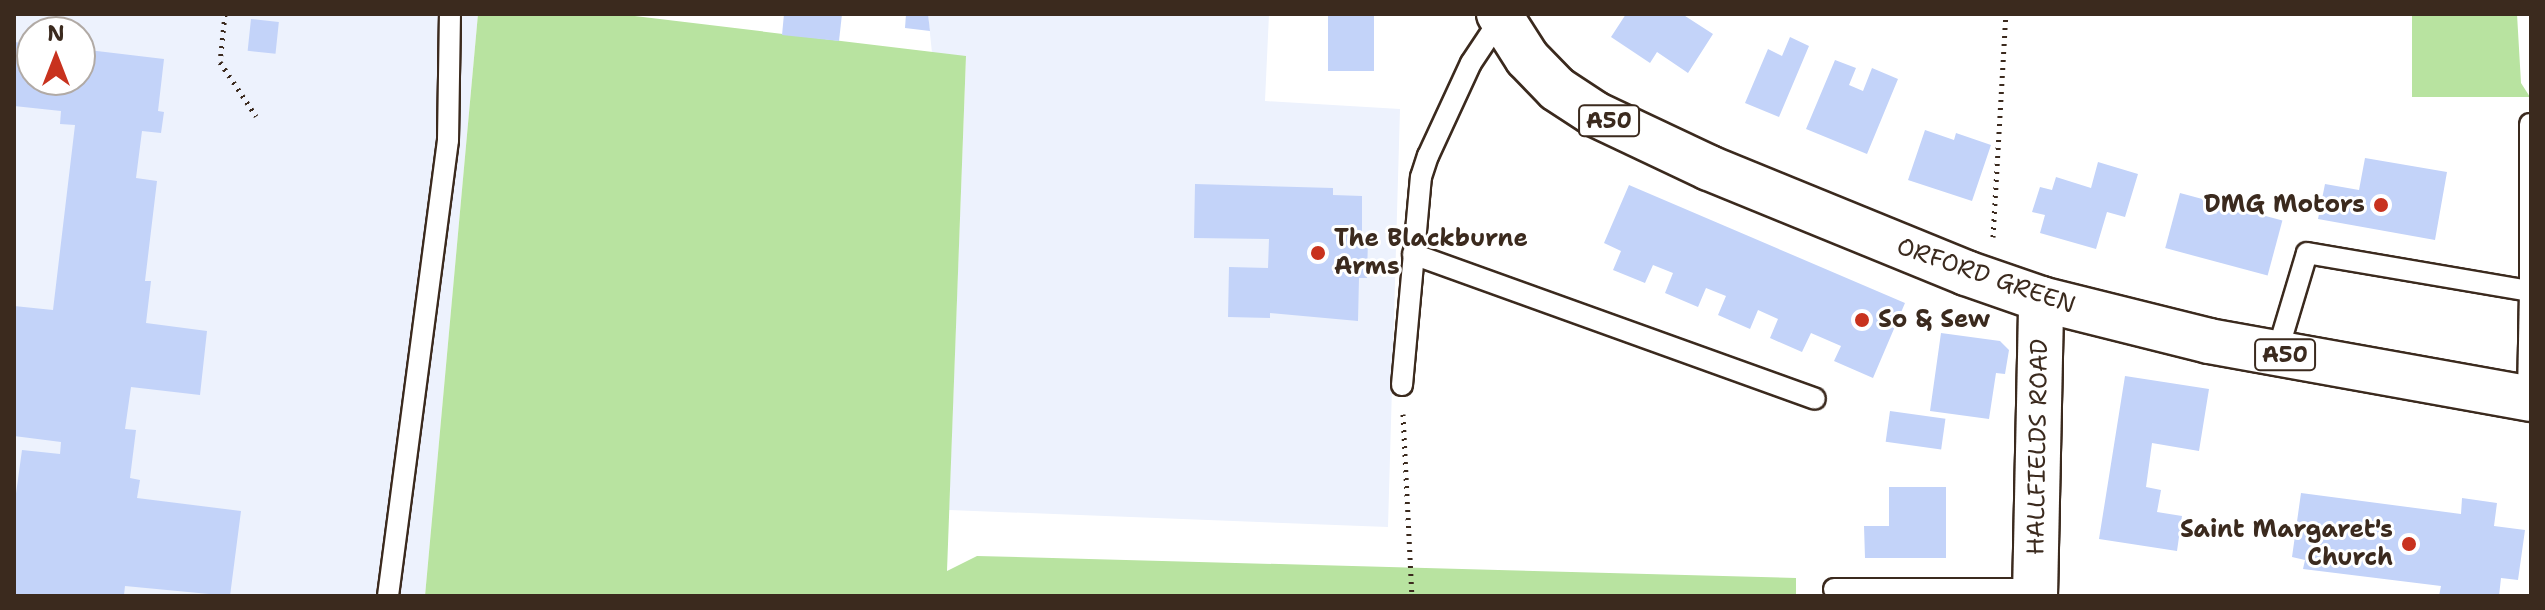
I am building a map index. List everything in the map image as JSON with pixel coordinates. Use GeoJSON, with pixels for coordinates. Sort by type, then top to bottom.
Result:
{"type":"FeatureCollection","features":[{"type":"Feature","properties":{"kind":"main road","name":"ORFORD GREEN"},"geometry":{"type":"LineString","coordinates":[[1500,16],[1527,58],[1557,89],[1595,114],[1762,190],[1966,273],[2041,299],[2209,341],[2530,398]]}},
{"type":"Feature","properties":{"kind":"main road","name":"HALLFIELDS ROAD"},"geometry":{"type":"LineString","coordinates":[[2035,593],[2041,299]]}},
{"type":"Feature","properties":{"kind":"lane"},"geometry":{"type":"LineString","coordinates":[[388,596],[448,140],[450,14]]}},
{"type":"Feature","properties":{"kind":"lane"},"geometry":{"type":"LineString","coordinates":[[1402,385],[1421,177],[1471,63],[1500,16]]}},
{"type":"Feature","properties":{"kind":"lane"},"geometry":{"type":"LineString","coordinates":[[2530,124],[2530,398]]}},
{"type":"Feature","properties":{"kind":"lane"},"geometry":{"type":"LineString","coordinates":[[2277,353],[2307,253],[2530,291]]}},
{"type":"Feature","properties":{"kind":"lane"},"geometry":{"type":"LineString","coordinates":[[1413,254],[1815,399]]}},
{"type":"Feature","properties":{"kind":"lane"},"geometry":{"type":"LineString","coordinates":[[1834,589],[2035,593]]}},
{"type":"Feature","properties":{"kind":"path"},"geometry":{"type":"LineString","coordinates":[[225,14],[220,62],[256,116]]}},
{"type":"Feature","properties":{"kind":"path"},"geometry":{"type":"LineString","coordinates":[[1993,242],[2006,14]]}},
{"type":"Feature","properties":{"kind":"path"},"geometry":{"type":"LineString","coordinates":[[1402,385],[1412,596]]}},
{"type":"Feature","properties":{"kind":"shaded area"},"geometry":{"type":"Polygon","coordinates":[[[14,14],[478,14],[425,596],[14,596],[14,14]]]}},
{"type":"Feature","properties":{"kind":"shaded area"},"geometry":{"type":"Polygon","coordinates":[[[928,14],[1269,14],[1265,101],[1400,109],[1388,527],[949,510],[966,57],[932,53],[928,14]]]}},
{"type":"Feature","properties":{"kind":"green space"},"geometry":{"type":"Polygon","coordinates":[[[478,14],[618,14],[966,56],[947,571],[977,556],[1796,578],[1796,596],[425,596],[478,14]]]}},
{"type":"Feature","properties":{"kind":"green space"},"geometry":{"type":"Polygon","coordinates":[[[2412,14],[2517,14],[2521,83],[2530,97],[2412,97],[2412,14]]]}},
{"type":"Feature","properties":{"kind":"building"},"geometry":{"type":"Polygon","coordinates":[[[784,14],[842,14],[839,41],[782,35],[784,14]]]}},
{"type":"Feature","properties":{"kind":"building"},"geometry":{"type":"Polygon","coordinates":[[[906,14],[928,14],[930,31],[905,28],[906,14]]]}},
{"type":"Feature","properties":{"kind":"building"},"geometry":{"type":"Polygon","coordinates":[[[1328,14],[1374,14],[1374,71],[1328,71],[1328,14]]]}},
{"type":"Feature","properties":{"kind":"building"},"geometry":{"type":"Polygon","coordinates":[[[1626,14],[1682,14],[1713,34],[1688,73],[1657,52],[1650,63],[1611,37],[1626,14]]]}},
{"type":"Feature","properties":{"kind":"building"},"geometry":{"type":"Polygon","coordinates":[[[251,19],[279,22],[276,54],[248,51],[251,19]]]}},
{"type":"Feature","properties":{"kind":"building"},"geometry":{"type":"Polygon","coordinates":[[[1790,37],[1809,46],[1779,117],[1745,103],[1768,49],[1782,56],[1790,37]]]}},
{"type":"Feature","properties":{"kind":"building"},"geometry":{"type":"Polygon","coordinates":[[[14,42],[16,96],[96,96],[96,51],[164,59],[158,111],[164,112],[161,133],[142,131],[136,178],[157,181],[145,281],[151,281],[146,323],[207,331],[200,395],[131,387],[125,429],[136,430],[130,478],[140,480],[137,498],[241,511],[230,596],[125,586],[124,595],[116,596],[14,596],[14,508],[22,450],[60,454],[61,442],[14,436],[14,306],[53,310],[75,125],[60,124],[61,111],[14,106],[14,42]]]}},
{"type":"Feature","properties":{"kind":"building"},"geometry":{"type":"Polygon","coordinates":[[[1835,60],[1856,68],[1849,85],[1863,91],[1872,68],[1898,79],[1867,154],[1806,129],[1835,60]]]}},
{"type":"Feature","properties":{"kind":"building"},"geometry":{"type":"Polygon","coordinates":[[[1925,130],[1954,140],[1956,133],[1991,145],[1972,201],[1908,180],[1925,130]]]}},
{"type":"Feature","properties":{"kind":"building","name":"DMG Motors"},"geometry":{"type":"Polygon","coordinates":[[[2365,158],[2447,172],[2435,240],[2318,219],[2325,184],[2359,190],[2365,158]]]}},
{"type":"Feature","properties":{"kind":"building"},"geometry":{"type":"Polygon","coordinates":[[[2098,162],[2138,174],[2125,217],[2107,212],[2096,249],[2040,233],[2045,215],[2032,212],[2040,187],[2052,190],[2056,177],[2091,188],[2098,162]]]}},
{"type":"Feature","properties":{"kind":"building","name":"The Blackburne Arms"},"geometry":{"type":"Polygon","coordinates":[[[1195,184],[1333,188],[1333,195],[1362,196],[1362,238],[1368,238],[1367,278],[1359,278],[1358,321],[1270,313],[1270,318],[1228,317],[1229,267],[1268,268],[1269,239],[1194,238],[1195,184]]]}},
{"type":"Feature","properties":{"kind":"building"},"geometry":{"type":"Polygon","coordinates":[[[1629,185],[1905,303],[1873,378],[1834,361],[1841,346],[1811,333],[1802,352],[1770,338],[1778,319],[1758,310],[1750,329],[1718,315],[1726,296],[1706,288],[1698,307],[1665,293],[1673,273],[1653,265],[1645,283],[1613,270],[1621,251],[1604,243],[1629,185]]]}},
{"type":"Feature","properties":{"kind":"building"},"geometry":{"type":"Polygon","coordinates":[[[2180,193],[2282,220],[2268,275],[2165,248],[2180,193]]]}},
{"type":"Feature","properties":{"kind":"building"},"geometry":{"type":"Polygon","coordinates":[[[1941,333],[2000,341],[2009,350],[2005,374],[1996,373],[1989,419],[1930,411],[1941,333]]]}},
{"type":"Feature","properties":{"kind":"building"},"geometry":{"type":"Polygon","coordinates":[[[2125,376],[2209,389],[2199,451],[2152,443],[2146,487],[2161,490],[2157,512],[2182,516],[2177,551],[2099,539],[2125,376]]]}},
{"type":"Feature","properties":{"kind":"building"},"geometry":{"type":"Polygon","coordinates":[[[1890,411],[1945,419],[1941,449],[1886,442],[1890,411]]]}},
{"type":"Feature","properties":{"kind":"building"},"geometry":{"type":"Polygon","coordinates":[[[1889,487],[1946,487],[1946,558],[1865,558],[1864,526],[1889,526],[1889,487]]]}},
{"type":"Feature","properties":{"kind":"building","name":"Saint Margaret's Church"},"geometry":{"type":"Polygon","coordinates":[[[2301,493],[2461,514],[2462,498],[2497,503],[2494,526],[2525,530],[2518,580],[2501,578],[2499,596],[2439,596],[2441,586],[2303,569],[2305,560],[2292,557],[2301,493]]]}},
{"type":"Feature","properties":{"kind":"place","name":"DMG Motors"},"geometry":{"type":"Point","coordinates":[2381,205]}},
{"type":"Feature","properties":{"kind":"place","name":"The Blackburne Arms"},"geometry":{"type":"Point","coordinates":[1318,253]}},
{"type":"Feature","properties":{"kind":"place","name":"So & Sew"},"geometry":{"type":"Point","coordinates":[1862,320]}},
{"type":"Feature","properties":{"kind":"place","name":"Saint Margaret's Church"},"geometry":{"type":"Point","coordinates":[2409,544]}}]}
